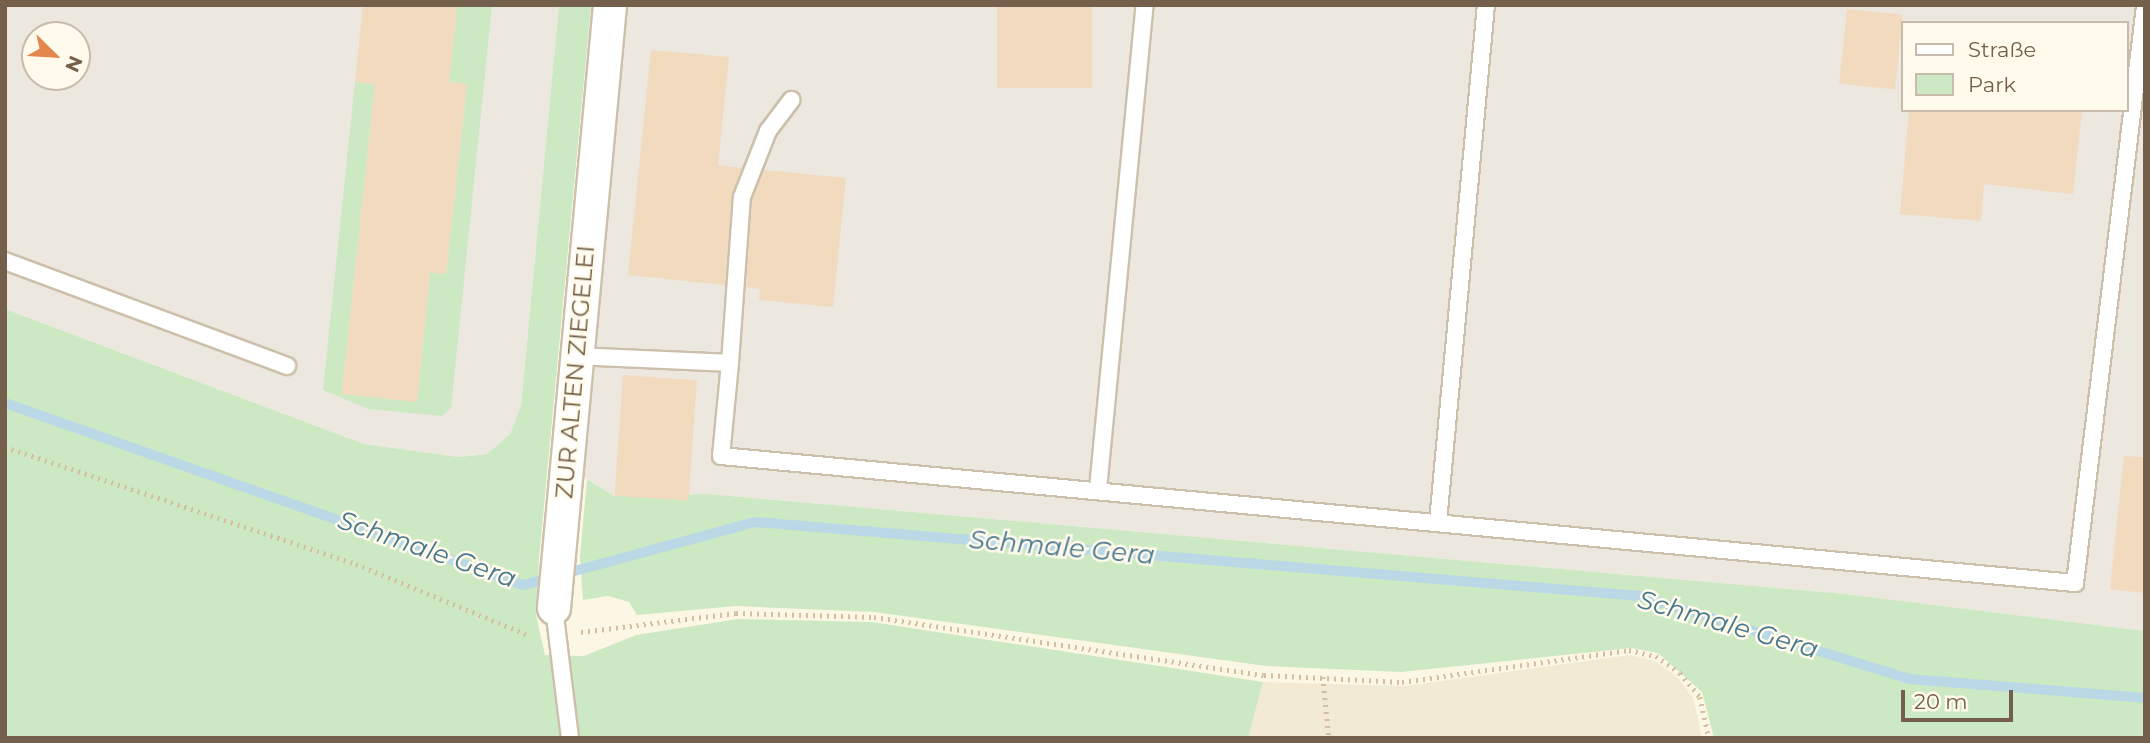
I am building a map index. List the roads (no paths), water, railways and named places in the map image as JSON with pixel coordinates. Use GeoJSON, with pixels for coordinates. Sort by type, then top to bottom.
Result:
{"type":"FeatureCollection","features":[{"type":"Feature","properties":{"kind":"street","name":"ZUR ALTEN ZIEGELEI"},"geometry":{"type":"LineString","coordinates":[[556,622],[562,507],[610,5]]}},
{"type":"Feature","properties":{"kind":"lane"},"geometry":{"type":"LineString","coordinates":[[1098,489],[1145,5]]}},
{"type":"Feature","properties":{"kind":"lane"},"geometry":{"type":"LineString","coordinates":[[1438,522],[1486,5]]}},
{"type":"Feature","properties":{"kind":"lane"},"geometry":{"type":"LineString","coordinates":[[791,100],[768,131],[742,197],[721,456],[1098,489],[2075,583],[2145,6]]}},
{"type":"Feature","properties":{"kind":"lane"},"geometry":{"type":"LineString","coordinates":[[5,261],[287,366]]}},
{"type":"Feature","properties":{"kind":"lane"},"geometry":{"type":"LineString","coordinates":[[577,356],[730,363]]}},
{"type":"Feature","properties":{"kind":"lane","name":"ZUR ALTEN ZIEGELEI"},"geometry":{"type":"LineString","coordinates":[[556,622],[570,738]]}},
{"type":"Feature","properties":{"kind":"waterway","name":"Schmale Gera"},"geometry":{"type":"LineString","coordinates":[[5,403],[523,585],[755,522],[1640,596],[1910,679],[2145,698]]}}]}
